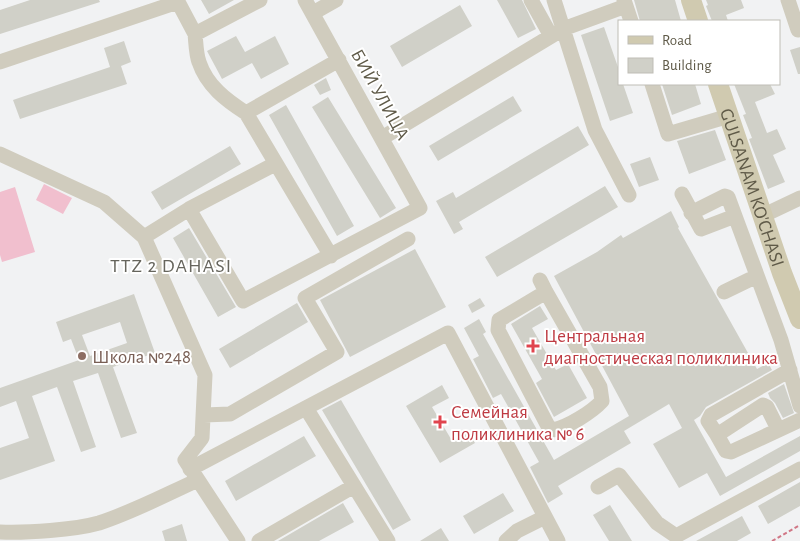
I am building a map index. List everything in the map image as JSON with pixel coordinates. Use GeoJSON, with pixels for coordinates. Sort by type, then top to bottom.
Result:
{"type":"FeatureCollection","features":[{"type":"Feature","properties":{"kind":"main road"},"geometry":{"type":"LineString","coordinates":[[691,0],[698,20]]}},
{"type":"Feature","properties":{"kind":"main road","name":"GULSANAM KO'CHASI"},"geometry":{"type":"LineString","coordinates":[[718,85],[762,216],[800,319]]}},
{"type":"Feature","properties":{"kind":"street"},"geometry":{"type":"LineString","coordinates":[[195,34],[260,0]]}},
{"type":"Feature","properties":{"kind":"street"},"geometry":{"type":"LineString","coordinates":[[309,6],[336,0]]}},
{"type":"Feature","properties":{"kind":"street"},"geometry":{"type":"LineString","coordinates":[[531,0],[557,32]]}},
{"type":"Feature","properties":{"kind":"street"},"geometry":{"type":"LineString","coordinates":[[554,0],[557,32],[595,130],[629,195]]}},
{"type":"Feature","properties":{"kind":"street"},"geometry":{"type":"LineString","coordinates":[[788,0],[798,30],[800,29]]}},
{"type":"Feature","properties":{"kind":"street"},"geometry":{"type":"LineString","coordinates":[[0,62],[178,1],[195,34],[198,60],[208,82],[227,101],[246,113],[331,256],[243,301],[189,209]]}},
{"type":"Feature","properties":{"kind":"street"},"geometry":{"type":"LineString","coordinates":[[382,138],[557,32],[625,3],[631,20]]}},
{"type":"Feature","properties":{"kind":"street","name":"БИЙ УЛИЦА"},"geometry":{"type":"LineString","coordinates":[[309,6],[420,208],[331,256]]}},
{"type":"Feature","properties":{"kind":"street"},"geometry":{"type":"LineString","coordinates":[[246,113],[339,60]]}},
{"type":"Feature","properties":{"kind":"street"},"geometry":{"type":"LineString","coordinates":[[652,85],[668,134],[729,116]]}},
{"type":"Feature","properties":{"kind":"street"},"geometry":{"type":"LineString","coordinates":[[0,154],[104,202],[144,237],[205,375],[202,438],[185,460],[238,541]]}},
{"type":"Feature","properties":{"kind":"street"},"geometry":{"type":"LineString","coordinates":[[144,237],[189,209],[275,164]]}},
{"type":"Feature","properties":{"kind":"street"},"geometry":{"type":"LineString","coordinates":[[682,194],[701,229],[735,216]]}},
{"type":"Feature","properties":{"kind":"street"},"geometry":{"type":"LineString","coordinates":[[691,213],[725,196],[728,198],[781,340],[800,406]]}},
{"type":"Feature","properties":{"kind":"street"},"geometry":{"type":"LineString","coordinates":[[762,216],[800,198]]}},
{"type":"Feature","properties":{"kind":"street"},"geometry":{"type":"LineString","coordinates":[[204,415],[230,414],[337,352],[305,298],[408,239]]}},
{"type":"Feature","properties":{"kind":"street"},"geometry":{"type":"LineString","coordinates":[[724,292],[757,276]]}},
{"type":"Feature","properties":{"kind":"street"},"geometry":{"type":"LineString","coordinates":[[543,286],[600,387],[602,401],[595,409],[560,429],[553,430],[548,426],[498,330],[499,320],[543,286]]}},
{"type":"Feature","properties":{"kind":"street"},"geometry":{"type":"LineString","coordinates":[[0,532],[39,536],[97,523],[130,512],[306,408],[448,333],[558,541]]}},
{"type":"Feature","properties":{"kind":"street"},"geometry":{"type":"LineString","coordinates":[[790,370],[710,415],[708,421],[726,451],[731,452],[800,420]]}},
{"type":"Feature","properties":{"kind":"street"},"geometry":{"type":"LineString","coordinates":[[717,435],[763,405],[767,407],[778,429]]}},
{"type":"Feature","properties":{"kind":"street"},"geometry":{"type":"LineString","coordinates":[[306,408],[388,541]]}},
{"type":"Feature","properties":{"kind":"street"},"geometry":{"type":"LineString","coordinates":[[598,487],[619,475],[657,523],[676,536],[800,469]]}},
{"type":"Feature","properties":{"kind":"street"},"geometry":{"type":"LineString","coordinates":[[259,541],[354,486]]}},
{"type":"Feature","properties":{"kind":"street"},"geometry":{"type":"LineString","coordinates":[[506,541],[517,531],[545,517]]}},
{"type":"Feature","properties":{"kind":"path"},"geometry":{"type":"LineString","coordinates":[[772,541],[800,525]]}},
{"type":"Feature","properties":{"kind":"shaded area"},"geometry":{"type":"Polygon","coordinates":[[[44,184],[72,198],[63,214],[36,200],[44,184]]]}},
{"type":"Feature","properties":{"kind":"shaded area"},"geometry":{"type":"Polygon","coordinates":[[[15,187],[35,252],[2,262],[0,255],[0,192],[15,187]]]}},
{"type":"Feature","properties":{"kind":"building"},"geometry":{"type":"Polygon","coordinates":[[[30,0],[99,0],[100,2],[0,34],[0,10],[30,0]]]}},
{"type":"Feature","properties":{"kind":"building"},"geometry":{"type":"Polygon","coordinates":[[[201,0],[234,0],[209,14],[201,0]]]}},
{"type":"Feature","properties":{"kind":"building"},"geometry":{"type":"Polygon","coordinates":[[[497,0],[522,0],[536,29],[518,38],[497,0]]]}},
{"type":"Feature","properties":{"kind":"building"},"geometry":{"type":"Polygon","coordinates":[[[634,0],[675,0],[681,20],[640,20],[634,0]]]}},
{"type":"Feature","properties":{"kind":"building"},"geometry":{"type":"Polygon","coordinates":[[[706,0],[741,0],[744,8],[726,15],[728,20],[712,20],[706,6],[708,5],[706,0]]]}},
{"type":"Feature","properties":{"kind":"building"},"geometry":{"type":"Polygon","coordinates":[[[460,5],[472,26],[402,67],[390,46],[460,5]]]}},
{"type":"Feature","properties":{"kind":"building"},"geometry":{"type":"Polygon","coordinates":[[[604,27],[618,67],[618,85],[623,85],[633,113],[610,121],[581,35],[604,27]]]}},
{"type":"Feature","properties":{"kind":"building"},"geometry":{"type":"Polygon","coordinates":[[[236,36],[245,52],[275,36],[289,64],[261,79],[252,63],[222,79],[207,51],[236,36]]]}},
{"type":"Feature","properties":{"kind":"building"},"geometry":{"type":"Polygon","coordinates":[[[124,41],[131,62],[121,66],[127,84],[20,119],[13,100],[110,67],[104,48],[124,41]]]}},
{"type":"Feature","properties":{"kind":"building"},"geometry":{"type":"Polygon","coordinates":[[[800,47],[800,74],[798,74],[790,50],[800,47]]]}},
{"type":"Feature","properties":{"kind":"building"},"geometry":{"type":"Polygon","coordinates":[[[326,78],[331,90],[320,95],[314,85],[326,78]]]}},
{"type":"Feature","properties":{"kind":"building"},"geometry":{"type":"Polygon","coordinates":[[[662,85],[695,85],[701,104],[672,115],[662,85]]]}},
{"type":"Feature","properties":{"kind":"building"},"geometry":{"type":"Polygon","coordinates":[[[734,85],[770,85],[775,94],[755,102],[767,133],[777,129],[786,149],[773,155],[785,182],[768,189],[749,139],[752,138],[743,115],[746,114],[734,85]]]}},
{"type":"Feature","properties":{"kind":"building"},"geometry":{"type":"Polygon","coordinates":[[[513,96],[522,111],[438,161],[429,146],[513,96]]]}},
{"type":"Feature","properties":{"kind":"building"},"geometry":{"type":"Polygon","coordinates":[[[328,97],[396,208],[380,218],[312,107],[328,97]]]}},
{"type":"Feature","properties":{"kind":"building"},"geometry":{"type":"Polygon","coordinates":[[[286,105],[354,226],[337,236],[269,115],[286,105]]]}},
{"type":"Feature","properties":{"kind":"building"},"geometry":{"type":"Polygon","coordinates":[[[578,126],[589,145],[459,222],[463,229],[454,234],[436,201],[453,192],[456,198],[578,126]]]}},
{"type":"Feature","properties":{"kind":"building"},"geometry":{"type":"Polygon","coordinates":[[[715,130],[726,160],[689,174],[677,141],[715,130]]]}},
{"type":"Feature","properties":{"kind":"building"},"geometry":{"type":"Polygon","coordinates":[[[230,146],[241,164],[162,210],[151,192],[230,146]]]}},
{"type":"Feature","properties":{"kind":"building"},"geometry":{"type":"Polygon","coordinates":[[[650,157],[659,180],[639,187],[630,164],[650,157]]]}},
{"type":"Feature","properties":{"kind":"building"},"geometry":{"type":"Polygon","coordinates":[[[605,186],[618,207],[497,277],[485,257],[605,186]]]}},
{"type":"Feature","properties":{"kind":"building"},"geometry":{"type":"Polygon","coordinates":[[[671,211],[678,228],[757,369],[768,363],[772,370],[706,407],[700,416],[694,420],[726,477],[800,436],[800,451],[720,496],[707,473],[679,488],[653,444],[682,428],[669,404],[624,431],[631,443],[558,486],[563,494],[548,503],[530,467],[539,462],[501,394],[493,398],[473,359],[479,356],[464,328],[479,319],[486,332],[483,334],[554,460],[629,416],[554,276],[597,252],[621,235],[623,238],[671,211]]]}},
{"type":"Feature","properties":{"kind":"building"},"geometry":{"type":"Polygon","coordinates":[[[189,228],[236,307],[218,317],[173,238],[189,228]]]}},
{"type":"Feature","properties":{"kind":"building"},"geometry":{"type":"Polygon","coordinates":[[[415,249],[446,307],[350,357],[320,300],[415,249]]]}},
{"type":"Feature","properties":{"kind":"building"},"geometry":{"type":"Polygon","coordinates":[[[134,294],[155,353],[113,367],[137,433],[121,438],[98,373],[73,381],[96,447],[81,452],[57,387],[32,396],[55,461],[0,480],[0,448],[29,438],[16,401],[0,407],[0,388],[79,360],[71,339],[63,342],[56,322],[134,294]],[[120,322],[82,335],[90,356],[127,343],[120,322]]]}},
{"type":"Feature","properties":{"kind":"building"},"geometry":{"type":"Polygon","coordinates":[[[480,298],[485,306],[472,313],[468,305],[480,298]]]}},
{"type":"Feature","properties":{"kind":"building"},"geometry":{"type":"Polygon","coordinates":[[[297,303],[308,322],[230,368],[219,349],[297,303]]]}},
{"type":"Feature","properties":{"kind":"building","name":"Центральная диагностическая поликлиника"},"geometry":{"type":"Polygon","coordinates":[[[540,306],[548,319],[532,328],[556,370],[568,364],[587,398],[554,417],[536,383],[542,379],[511,324],[540,306]]]}},
{"type":"Feature","properties":{"kind":"building"},"geometry":{"type":"Polygon","coordinates":[[[784,384],[794,413],[783,418],[768,393],[784,384]]]}},
{"type":"Feature","properties":{"kind":"building"},"geometry":{"type":"Polygon","coordinates":[[[442,385],[449,398],[432,407],[451,439],[467,430],[475,443],[440,463],[406,406],[442,385]]]}},
{"type":"Feature","properties":{"kind":"building"},"geometry":{"type":"Polygon","coordinates":[[[341,400],[411,520],[393,530],[322,410],[341,400]]]}},
{"type":"Feature","properties":{"kind":"building"},"geometry":{"type":"Polygon","coordinates":[[[304,436],[316,456],[236,501],[225,481],[304,436]]]}},
{"type":"Feature","properties":{"kind":"building"},"geometry":{"type":"Polygon","coordinates":[[[800,482],[800,506],[768,524],[758,506],[800,482]]]}},
{"type":"Feature","properties":{"kind":"building"},"geometry":{"type":"Polygon","coordinates":[[[503,493],[514,511],[474,534],[463,516],[503,493]]]}},
{"type":"Feature","properties":{"kind":"building"},"geometry":{"type":"Polygon","coordinates":[[[343,503],[354,522],[319,541],[278,541],[343,503]]]}},
{"type":"Feature","properties":{"kind":"building"},"geometry":{"type":"Polygon","coordinates":[[[610,505],[632,541],[609,541],[593,515],[610,505]]]}},
{"type":"Feature","properties":{"kind":"building"},"geometry":{"type":"Polygon","coordinates":[[[742,516],[751,533],[737,541],[696,541],[742,516]]]}},
{"type":"Feature","properties":{"kind":"building"},"geometry":{"type":"Polygon","coordinates":[[[182,524],[187,541],[165,541],[162,531],[182,524]]]}},
{"type":"Feature","properties":{"kind":"building"},"geometry":{"type":"Polygon","coordinates":[[[441,528],[449,541],[420,541],[441,528]]]}},
{"type":"Feature","properties":{"kind":"place","name":"Центральная диагностическая поликлиника"},"geometry":{"type":"Point","coordinates":[533,346]}},
{"type":"Feature","properties":{"kind":"place","name":"Школа №248"},"geometry":{"type":"Point","coordinates":[82,356]}},
{"type":"Feature","properties":{"kind":"place","name":"Семейная поликлиника № 6"},"geometry":{"type":"Point","coordinates":[440,422]}},
{"type":"Feature","properties":{"kind":"district","name":"TTZ 2 DAHASI"},"geometry":{"type":"Point","coordinates":[171,265]}}]}
